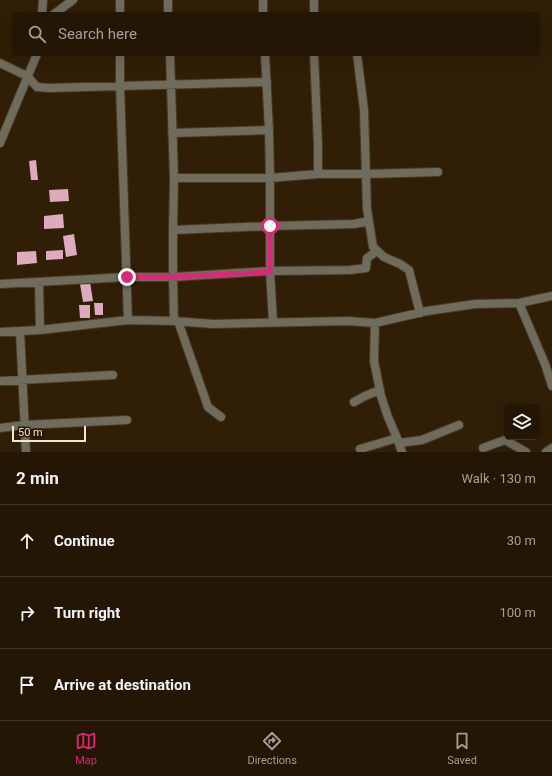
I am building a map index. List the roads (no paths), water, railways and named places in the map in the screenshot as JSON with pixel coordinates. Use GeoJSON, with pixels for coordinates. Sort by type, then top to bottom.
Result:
{"type":"FeatureCollection","features":[{"type":"Feature","properties":{"kind":"street"},"geometry":{"type":"LineString","coordinates":[[42,12],[43,0]]}},
{"type":"Feature","properties":{"kind":"street"},"geometry":{"type":"LineString","coordinates":[[57,12],[73,0]]}},
{"type":"Feature","properties":{"kind":"street"},"geometry":{"type":"LineString","coordinates":[[120,0],[120,12]]}},
{"type":"Feature","properties":{"kind":"street"},"geometry":{"type":"LineString","coordinates":[[168,0],[168,12]]}},
{"type":"Feature","properties":{"kind":"street"},"geometry":{"type":"LineString","coordinates":[[263,0],[263,12]]}},
{"type":"Feature","properties":{"kind":"street"},"geometry":{"type":"LineString","coordinates":[[314,0],[314,12]]}},
{"type":"Feature","properties":{"kind":"street"},"geometry":{"type":"LineString","coordinates":[[0,143],[36,56]]}},
{"type":"Feature","properties":{"kind":"street"},"geometry":{"type":"LineString","coordinates":[[120,56],[128,320]]}},
{"type":"Feature","properties":{"kind":"street"},"geometry":{"type":"LineString","coordinates":[[170,56],[174,178],[172,230],[173,277],[176,321],[208,407],[220,417]]}},
{"type":"Feature","properties":{"kind":"street"},"geometry":{"type":"LineString","coordinates":[[265,56],[269,130],[270,272],[273,322]]}},
{"type":"Feature","properties":{"kind":"street"},"geometry":{"type":"LineString","coordinates":[[314,56],[318,174]]}},
{"type":"Feature","properties":{"kind":"street"},"geometry":{"type":"LineString","coordinates":[[357,56],[364,110],[367,209],[373,247],[384,257],[400,264],[408,270],[420,312]]}},
{"type":"Feature","properties":{"kind":"street"},"geometry":{"type":"LineString","coordinates":[[0,63],[27,76],[38,87],[49,88],[267,82]]}},
{"type":"Feature","properties":{"kind":"street"},"geometry":{"type":"LineString","coordinates":[[172,133],[269,130]]}},
{"type":"Feature","properties":{"kind":"street"},"geometry":{"type":"LineString","coordinates":[[174,178],[270,178],[318,174],[438,172]]}},
{"type":"Feature","properties":{"kind":"street"},"geometry":{"type":"LineString","coordinates":[[172,230],[354,224],[369,221]]}},
{"type":"Feature","properties":{"kind":"street"},"geometry":{"type":"LineString","coordinates":[[0,284],[127,277],[173,277],[350,270],[366,268],[367,258],[377,251]]}},
{"type":"Feature","properties":{"kind":"street"},"geometry":{"type":"LineString","coordinates":[[39,282],[40,330]]}},
{"type":"Feature","properties":{"kind":"street"},"geometry":{"type":"LineString","coordinates":[[0,332],[40,330],[128,320],[176,321],[213,324],[348,321],[375,323],[420,312],[474,304],[519,303],[552,296]]}},
{"type":"Feature","properties":{"kind":"street"},"geometry":{"type":"LineString","coordinates":[[519,303],[545,364],[552,386]]}},
{"type":"Feature","properties":{"kind":"street"},"geometry":{"type":"LineString","coordinates":[[375,323],[374,361],[380,390],[388,417],[402,452]]}},
{"type":"Feature","properties":{"kind":"street"},"geometry":{"type":"LineString","coordinates":[[20,331],[26,452]]}},
{"type":"Feature","properties":{"kind":"street"},"geometry":{"type":"LineString","coordinates":[[0,381],[113,376]]}},
{"type":"Feature","properties":{"kind":"street"},"geometry":{"type":"LineString","coordinates":[[354,402],[380,390]]}},
{"type":"Feature","properties":{"kind":"street"},"geometry":{"type":"LineString","coordinates":[[0,428],[127,420]]}},
{"type":"Feature","properties":{"kind":"street"},"geometry":{"type":"LineString","coordinates":[[360,449],[398,440],[422,440],[459,425]]}},
{"type":"Feature","properties":{"kind":"street"},"geometry":{"type":"LineString","coordinates":[[483,448],[505,440],[526,452]]}},
{"type":"Feature","properties":{"kind":"street"},"geometry":{"type":"LineString","coordinates":[[546,452],[552,448]]}}]}
